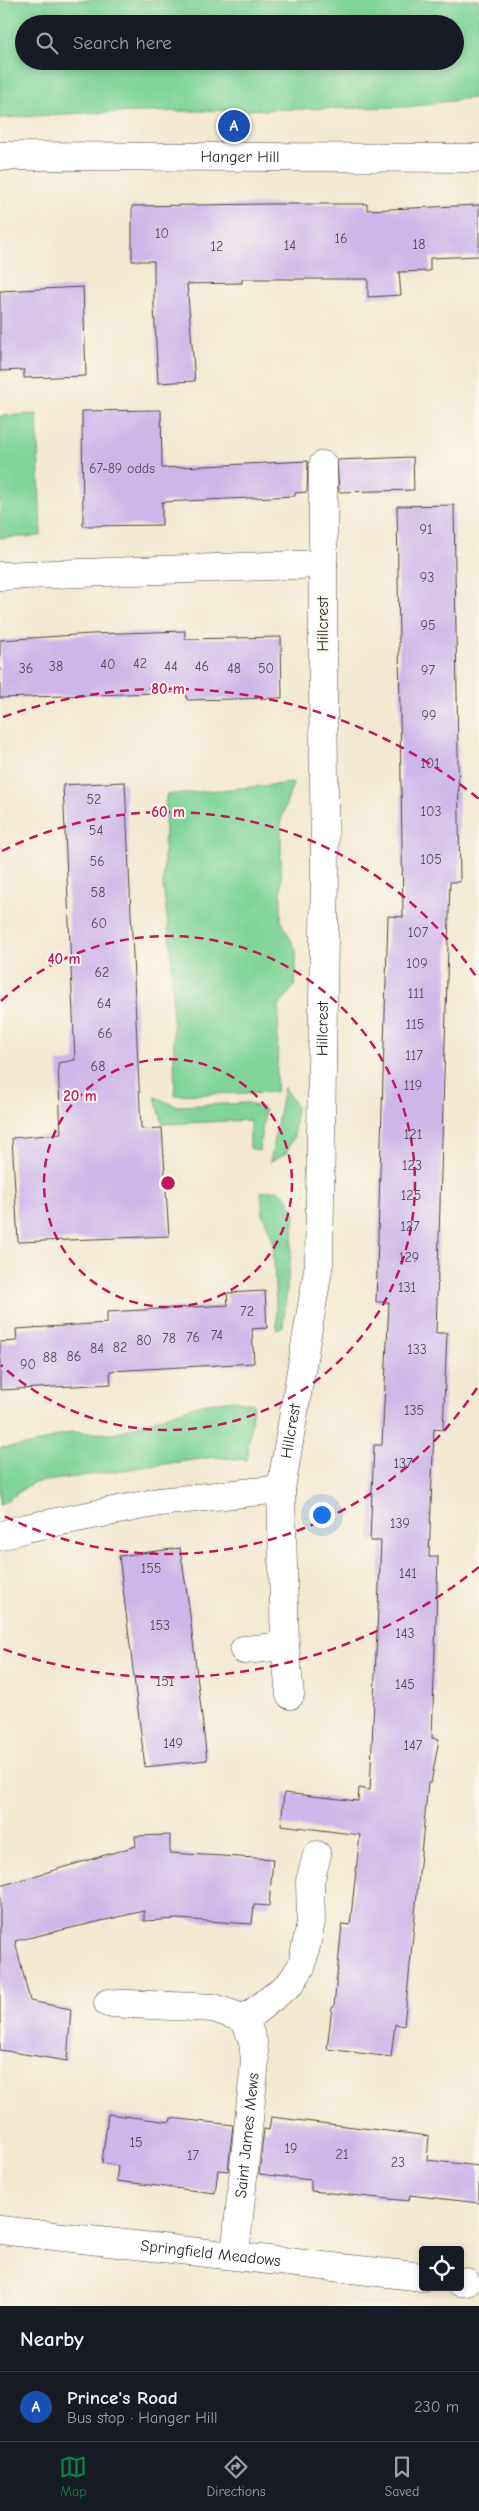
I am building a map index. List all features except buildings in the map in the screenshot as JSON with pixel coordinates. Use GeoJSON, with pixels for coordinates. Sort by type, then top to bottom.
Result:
{"type":"FeatureCollection","features":[{"type":"Feature","properties":{"kind":"street","name":"Hanger Hill"},"geometry":{"type":"LineString","coordinates":[[0,156],[479,158]]}},
{"type":"Feature","properties":{"kind":"street","name":"Hillcrest"},"geometry":{"type":"LineString","coordinates":[[290,1695],[285,1646],[280,1489],[319,1264],[325,871],[324,465]]}},
{"type":"Feature","properties":{"kind":"street"},"geometry":{"type":"LineString","coordinates":[[0,576],[323,564]]}},
{"type":"Feature","properties":{"kind":"street"},"geometry":{"type":"LineString","coordinates":[[0,1536],[26,1528],[159,1502],[280,1489]]}},
{"type":"Feature","properties":{"kind":"street"},"geometry":{"type":"LineString","coordinates":[[244,1650],[285,1646]]}},
{"type":"Feature","properties":{"kind":"street"},"geometry":{"type":"LineString","coordinates":[[108,2003],[214,2008],[245,2019],[292,1983],[302,1965],[311,1922],[310,1881],[317,1855]]}},
{"type":"Feature","properties":{"kind":"street","name":"Saint James Mews"},"geometry":{"type":"LineString","coordinates":[[235,2255],[255,2061],[253,2042],[245,2019]]}},
{"type":"Feature","properties":{"kind":"street","name":"Springfield Meadows"},"geometry":{"type":"LineString","coordinates":[[0,2230],[419,2277]]}},
{"type":"Feature","properties":{"kind":"green space"},"geometry":{"type":"Polygon","coordinates":[[[0,0],[479,0],[479,97],[407,107],[86,113],[0,118],[0,0]]]}},
{"type":"Feature","properties":{"kind":"green space"},"geometry":{"type":"Polygon","coordinates":[[[37,414],[41,536],[0,538],[0,416],[37,414]]]}},
{"type":"Feature","properties":{"kind":"green space"},"geometry":{"type":"Polygon","coordinates":[[[293,783],[281,820],[281,920],[296,950],[296,973],[295,985],[279,1006],[276,1092],[175,1095],[171,947],[163,886],[166,795],[293,783]]]}},
{"type":"Feature","properties":{"kind":"green space"},"geometry":{"type":"Polygon","coordinates":[[[284,1087],[296,1106],[294,1136],[286,1153],[270,1162],[284,1087]]]}},
{"type":"Feature","properties":{"kind":"green space"},"geometry":{"type":"Polygon","coordinates":[[[155,1097],[176,1106],[248,1103],[265,1110],[259,1151],[250,1148],[250,1120],[163,1124],[155,1097]]]}},
{"type":"Feature","properties":{"kind":"green space"},"geometry":{"type":"Polygon","coordinates":[[[277,1190],[287,1197],[295,1214],[283,1327],[277,1330],[273,1240],[263,1215],[261,1192],[277,1190]]]}},
{"type":"Feature","properties":{"kind":"green space"},"geometry":{"type":"Polygon","coordinates":[[[234,1400],[253,1404],[247,1460],[214,1457],[32,1483],[0,1505],[0,1448],[31,1445],[71,1432],[114,1434],[200,1404],[234,1400]]]}},
{"type":"Feature","properties":{"kind":"place","name":"Prince's Road"},"geometry":{"type":"Point","coordinates":[234,126]}}]}
